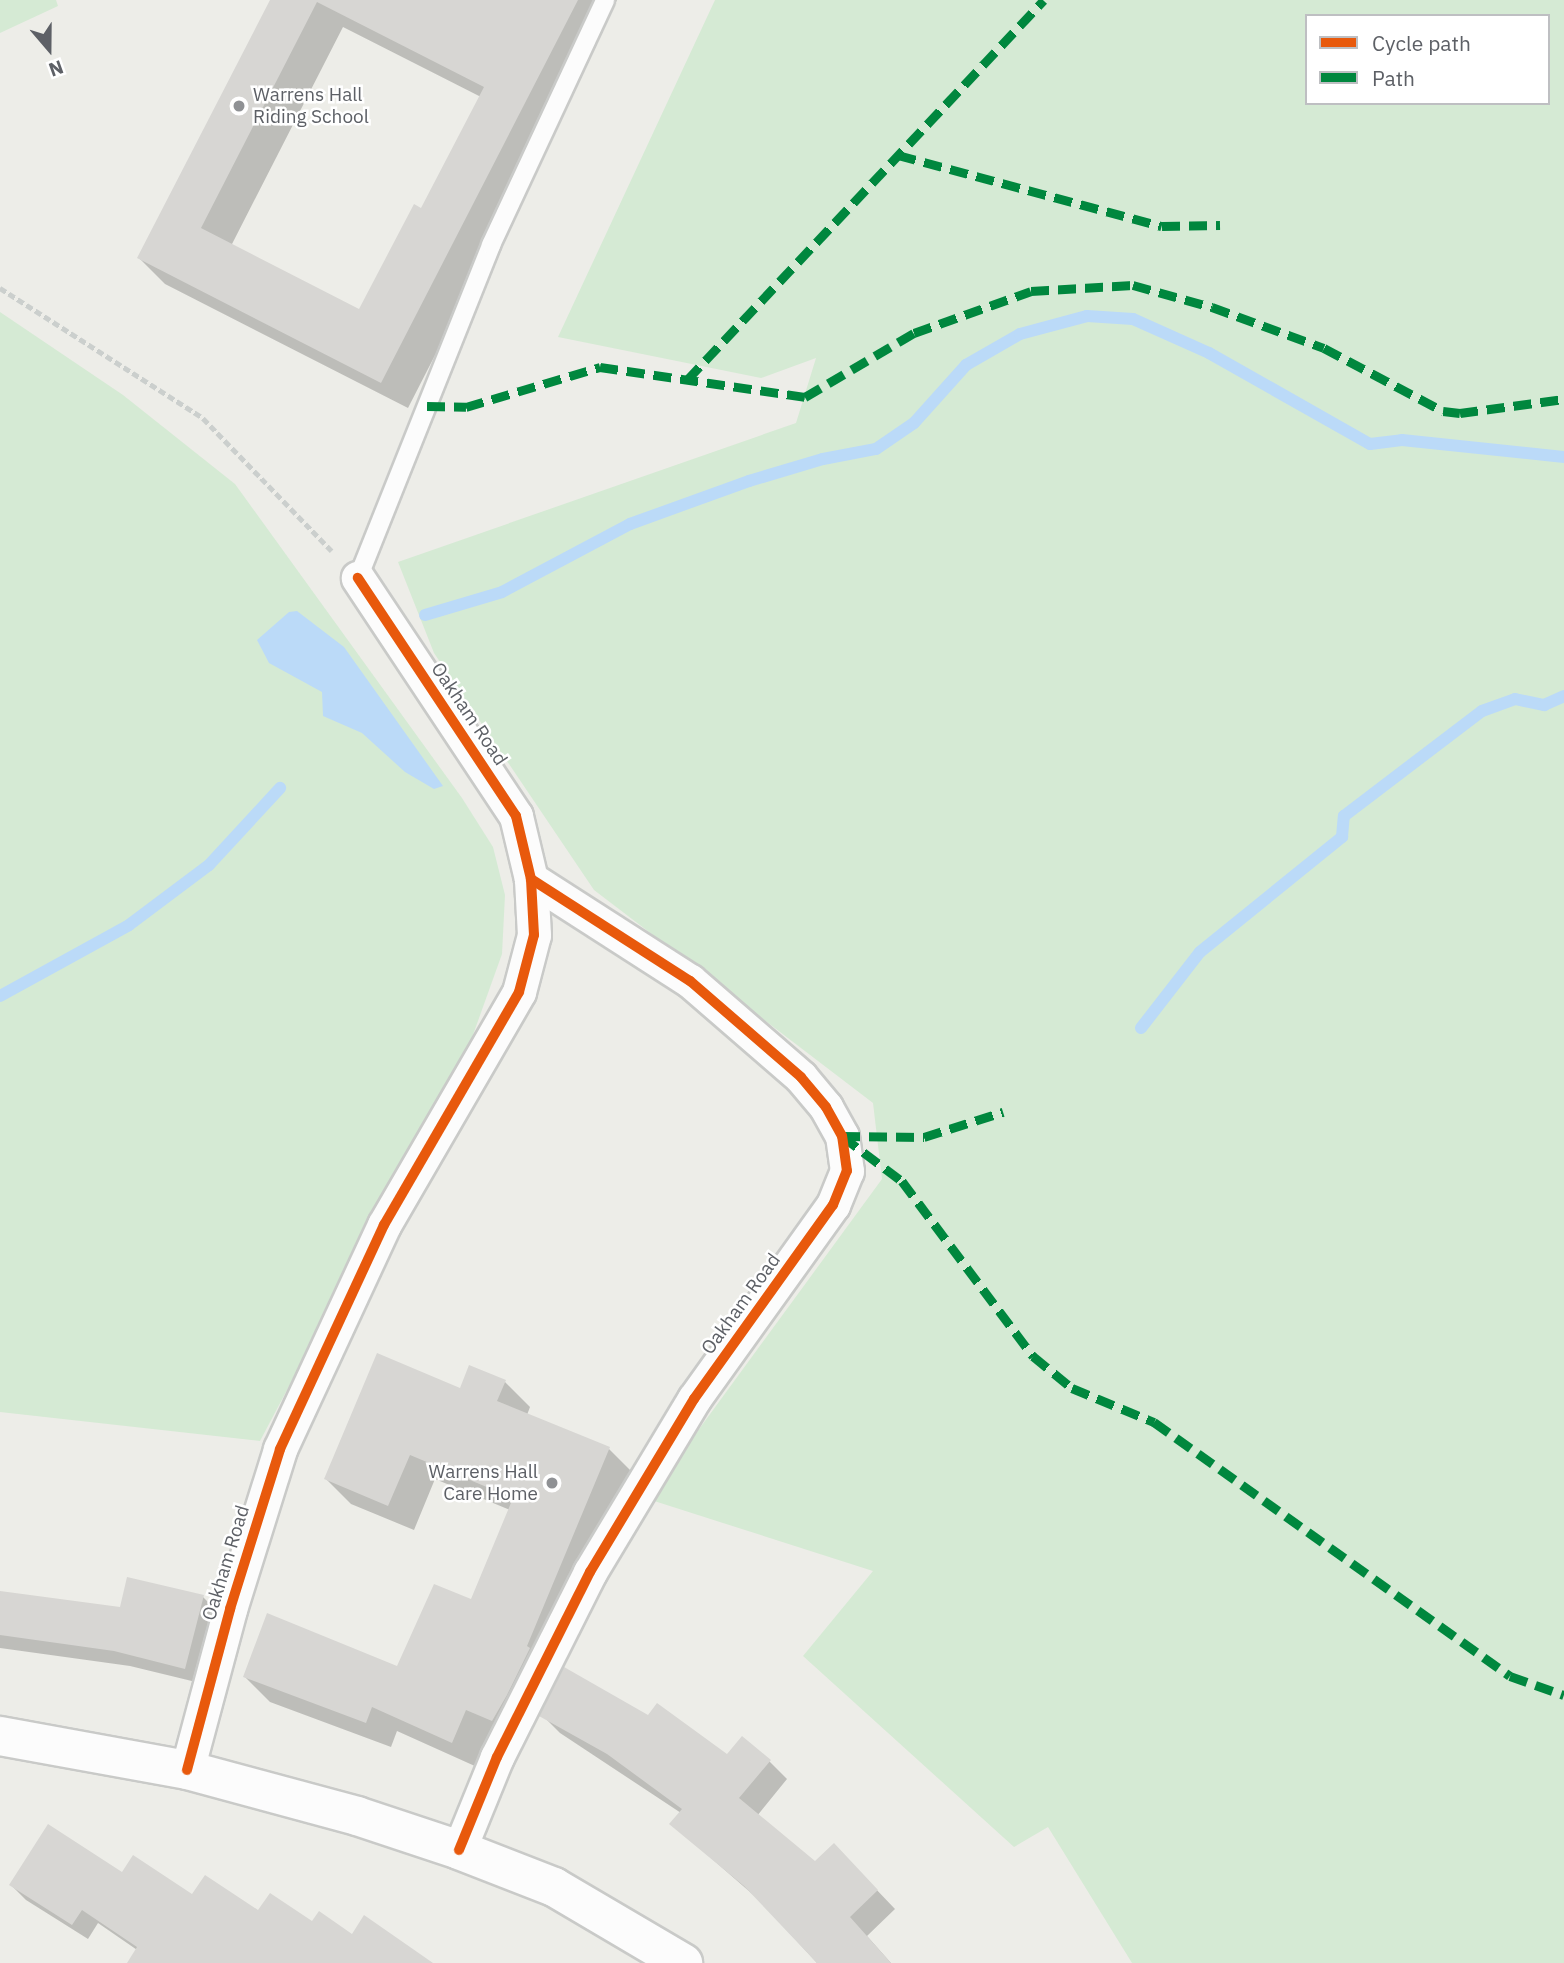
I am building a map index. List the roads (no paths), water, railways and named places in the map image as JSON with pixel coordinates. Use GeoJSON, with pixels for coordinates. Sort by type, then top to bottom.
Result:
{"type":"FeatureCollection","features":[{"type":"Feature","properties":{"kind":"street","name":"Oakham Road"},"geometry":{"type":"LineString","coordinates":[[187,1770],[230,1609],[280,1449],[384,1224],[519,992],[534,934],[531,879],[516,816],[358,578]]}},
{"type":"Feature","properties":{"kind":"street","name":"Oakham Road"},"geometry":{"type":"LineString","coordinates":[[459,1850],[497,1757],[590,1572],[694,1399],[833,1205],[847,1171],[842,1136],[826,1107],[801,1077],[690,982],[531,879]]}},
{"type":"Feature","properties":{"kind":"street"},"geometry":{"type":"LineString","coordinates":[[0,1736],[187,1770],[358,1816],[459,1850],[554,1887],[683,1963]]}},
{"type":"Feature","properties":{"kind":"lane"},"geometry":{"type":"LineString","coordinates":[[358,578],[491,245],[605,0]]}},
{"type":"Feature","properties":{"kind":"water"},"geometry":{"type":"Polygon","coordinates":[[[297,611],[344,647],[443,786],[434,789],[405,772],[362,733],[323,716],[322,692],[269,663],[257,640],[289,612],[297,611]]]}},
{"type":"Feature","properties":{"kind":"waterway"},"geometry":{"type":"LineString","coordinates":[[425,615],[502,592],[630,524],[749,481],[823,459],[876,449],[914,423],[966,365],[1020,334],[1087,316],[1133,319],[1209,353],[1370,444],[1402,440],[1564,457]]}},
{"type":"Feature","properties":{"kind":"waterway"},"geometry":{"type":"LineString","coordinates":[[1141,1028],[1200,952],[1342,837],[1344,816],[1482,711],[1515,699],[1544,705],[1564,696]]}},
{"type":"Feature","properties":{"kind":"waterway"},"geometry":{"type":"LineString","coordinates":[[0,996],[129,925],[209,865],[280,788]]}},
{"type":"Feature","properties":{"kind":"place","name":"Warrens Hall Riding School"},"geometry":{"type":"Point","coordinates":[239,106]}},
{"type":"Feature","properties":{"kind":"place","name":"Warrens Hall Care Home"},"geometry":{"type":"Point","coordinates":[552,1483]}}]}
